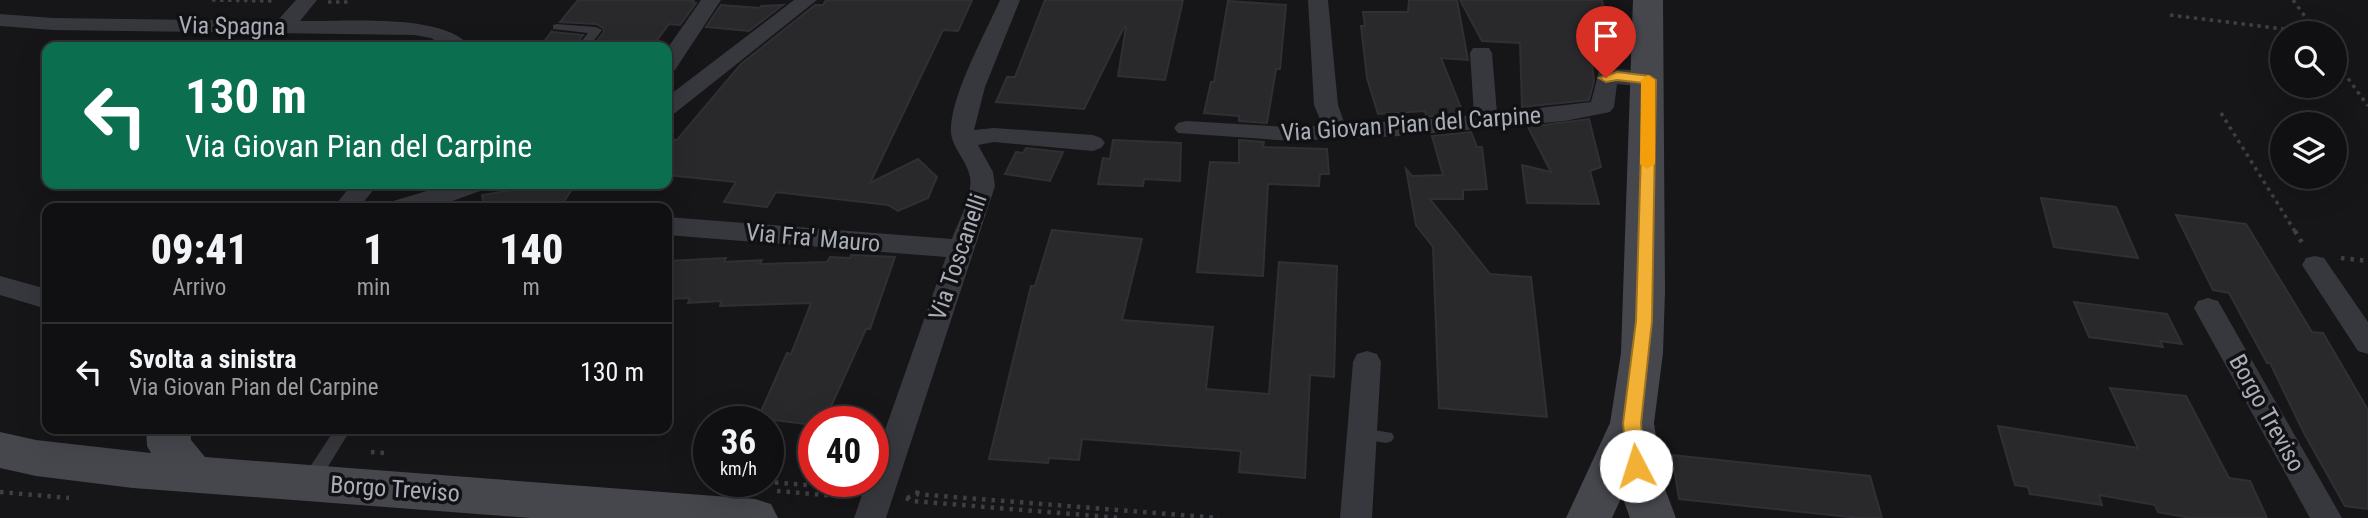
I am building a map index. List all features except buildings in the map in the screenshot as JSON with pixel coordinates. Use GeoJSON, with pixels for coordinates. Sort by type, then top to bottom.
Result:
{"type":"FeatureCollection","features":[{"type":"Feature","properties":{"kind":"street"},"geometry":{"type":"LineString","coordinates":[[672,58],[711,0]]}},
{"type":"Feature","properties":{"kind":"street"},"geometry":{"type":"LineString","coordinates":[[672,104],[807,0]]}},
{"type":"Feature","properties":{"kind":"street","name":"Via Toscanelli"},"geometry":{"type":"LineString","coordinates":[[870,518],[983,181],[964,139],[964,113],[1010,0]]}},
{"type":"Feature","properties":{"kind":"street"},"geometry":{"type":"LineString","coordinates":[[1318,0],[1326,105],[1336,128]]}},
{"type":"Feature","properties":{"kind":"street"},"geometry":{"type":"LineString","coordinates":[[1648,0],[1650,80],[1644,311],[1642,353],[1632,423],[1639,481],[1653,518]]}},
{"type":"Feature","properties":{"kind":"street"},"geometry":{"type":"LineString","coordinates":[[283,27],[314,1]]}},
{"type":"Feature","properties":{"kind":"street","name":"Via Spagna"},"geometry":{"type":"LineString","coordinates":[[0,20],[66,24],[422,30],[443,36],[452,42]]}},
{"type":"Feature","properties":{"kind":"street"},"geometry":{"type":"LineString","coordinates":[[1481,53],[1484,108],[1488,121]]}},
{"type":"Feature","properties":{"kind":"street","name":"Via Giovan Pian del Carpine"},"geometry":{"type":"LineString","coordinates":[[1186,128],[1306,135],[1336,128],[1374,131],[1596,110],[1603,105],[1607,76],[1650,80]]}},
{"type":"Feature","properties":{"kind":"street"},"geometry":{"type":"LineString","coordinates":[[964,139],[994,135],[1093,144]]}},
{"type":"Feature","properties":{"kind":"street"},"geometry":{"type":"LineString","coordinates":[[349,203],[362,189]]}},
{"type":"Feature","properties":{"kind":"street"},"geometry":{"type":"LineString","coordinates":[[424,203],[461,189]]}},
{"type":"Feature","properties":{"kind":"street","name":"Via Fra' Mauro"},"geometry":{"type":"LineString","coordinates":[[672,226],[960,250]]}},
{"type":"Feature","properties":{"kind":"street"},"geometry":{"type":"LineString","coordinates":[[2313,260],[2368,344]]}},
{"type":"Feature","properties":{"kind":"street"},"geometry":{"type":"LineString","coordinates":[[0,285],[42,298]]}},
{"type":"Feature","properties":{"kind":"street","name":"Borgo Treviso"},"geometry":{"type":"LineString","coordinates":[[2208,308],[2326,518]]}},
{"type":"Feature","properties":{"kind":"street"},"geometry":{"type":"LineString","coordinates":[[1356,518],[1374,435],[1367,362]]}},
{"type":"Feature","properties":{"kind":"street"},"geometry":{"type":"LineString","coordinates":[[1590,518],[1632,423]]}},
{"type":"Feature","properties":{"kind":"street"},"geometry":{"type":"LineString","coordinates":[[168,434],[169,446],[194,475]]}},
{"type":"Feature","properties":{"kind":"street","name":"Borgo Treviso"},"geometry":{"type":"LineString","coordinates":[[12,456],[194,475],[309,482],[581,510],[755,518]]}},
{"type":"Feature","properties":{"kind":"street"},"geometry":{"type":"LineString","coordinates":[[1607,518],[1620,518]]}},
{"type":"Feature","properties":{"kind":"lane"},"geometry":{"type":"LineString","coordinates":[[557,27],[596,30],[587,42]]}},
{"type":"Feature","properties":{"kind":"lane"},"geometry":{"type":"LineString","coordinates":[[309,482],[340,434]]}},
{"type":"Feature","properties":{"kind":"path"},"geometry":{"type":"LineString","coordinates":[[212,0],[283,1]]}},
{"type":"Feature","properties":{"kind":"path"},"geometry":{"type":"LineString","coordinates":[[2293,0],[2308,21]]}},
{"type":"Feature","properties":{"kind":"path"},"geometry":{"type":"LineString","coordinates":[[314,1],[352,2]]}},
{"type":"Feature","properties":{"kind":"path"},"geometry":{"type":"LineString","coordinates":[[2170,15],[2270,27]]}},
{"type":"Feature","properties":{"kind":"path"},"geometry":{"type":"LineString","coordinates":[[2347,77],[2368,106]]}},
{"type":"Feature","properties":{"kind":"path"},"geometry":{"type":"LineString","coordinates":[[2221,113],[2313,260]]}},
{"type":"Feature","properties":{"kind":"path"},"geometry":{"type":"LineString","coordinates":[[917,494],[919,486]]}},
{"type":"Feature","properties":{"kind":"path"},"geometry":{"type":"LineString","coordinates":[[1121,518],[912,501],[906,498],[917,494],[1219,518]]}},
{"type":"Feature","properties":{"kind":"slow traffic"},"geometry":{"type":"LineString","coordinates":[[1647,164],[1648,80]]}},
{"type":"Feature","properties":{"kind":"route"},"geometry":{"type":"LineString","coordinates":[[1606,78],[1617,76],[1650,80],[1644,321],[1632,423],[1636,466]]}}]}
